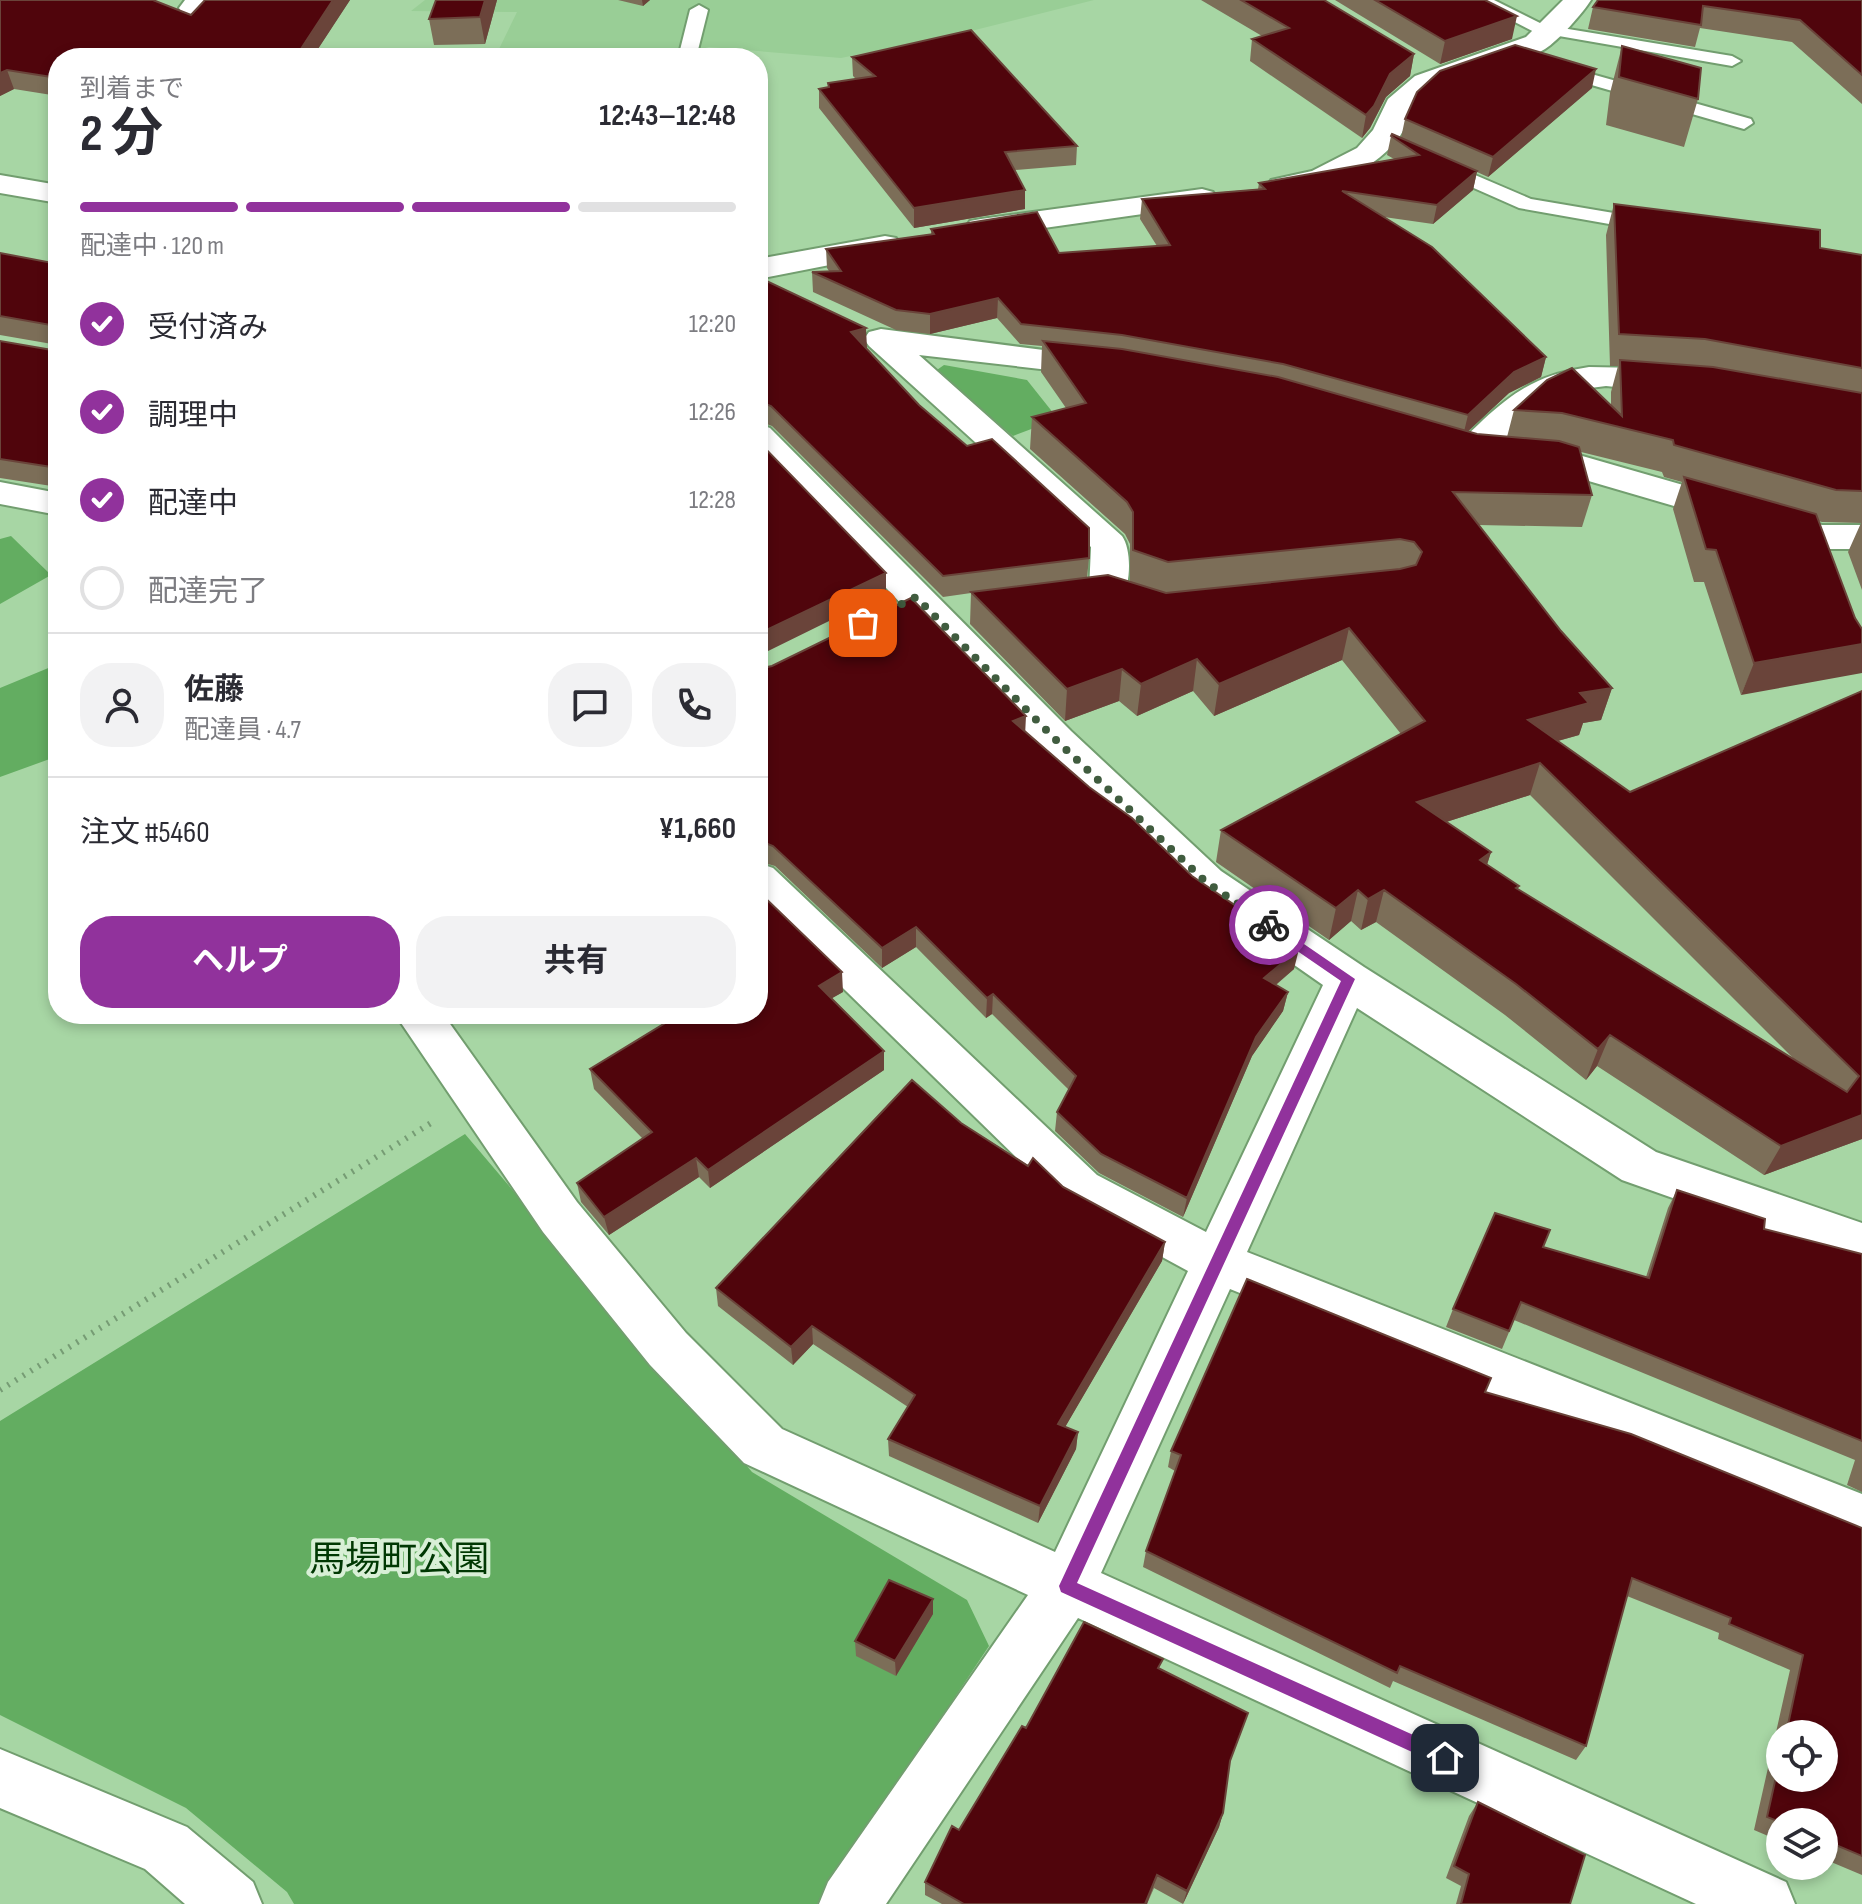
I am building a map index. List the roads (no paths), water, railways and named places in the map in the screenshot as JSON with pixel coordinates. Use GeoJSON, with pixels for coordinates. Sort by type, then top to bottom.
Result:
{"type":"FeatureCollection","features":[{"type":"Feature","properties":{"kind":"street"},"geometry":{"type":"LineString","coordinates":[[955,232],[1321,179],[1388,143],[1387,133],[1398,105],[1425,82],[1425,70],[1505,54],[1536,43],[1578,0]]}},
{"type":"Feature","properties":{"kind":"street"},"geometry":{"type":"LineString","coordinates":[[0,184],[48,192]]}},
{"type":"Feature","properties":{"kind":"street"},"geometry":{"type":"LineString","coordinates":[[768,267],[909,241]]}},
{"type":"Feature","properties":{"kind":"street"},"geometry":{"type":"LineString","coordinates":[[1106,595],[1109,544],[874,336],[1135,371]]}},
{"type":"Feature","properties":{"kind":"street"},"geometry":{"type":"LineString","coordinates":[[1710,389],[1634,376],[1576,380],[1541,391],[1455,448],[1553,459],[1826,551],[1862,537]]}},
{"type":"Feature","properties":{"kind":"street"},"geometry":{"type":"LineString","coordinates":[[768,445],[1057,741],[1206,882],[1348,979],[1639,1166],[1862,1244]]}},
{"type":"Feature","properties":{"kind":"street"},"geometry":{"type":"LineString","coordinates":[[0,493],[48,502]]}},
{"type":"Feature","properties":{"kind":"street"},"geometry":{"type":"LineString","coordinates":[[877,616],[925,606],[981,608]]}},
{"type":"Feature","properties":{"kind":"street"},"geometry":{"type":"LineString","coordinates":[[768,889],[1080,1189],[1217,1262],[1862,1520]]}},
{"type":"Feature","properties":{"kind":"street"},"geometry":{"type":"LineString","coordinates":[[850,1904],[1067,1586],[1348,979]]}},
{"type":"Feature","properties":{"kind":"street"},"geometry":{"type":"LineString","coordinates":[[425,1024],[560,1217],[668,1349],[763,1446],[1764,1904]]}},
{"type":"Feature","properties":{"kind":"street"},"geometry":{"type":"LineString","coordinates":[[0,1778],[166,1848],[231,1904]]}},
{"type":"Feature","properties":{"kind":"lane"},"geometry":{"type":"LineString","coordinates":[[1481,0],[1548,31],[1732,61]]}},
{"type":"Feature","properties":{"kind":"lane"},"geometry":{"type":"LineString","coordinates":[[690,48],[699,10]]}},
{"type":"Feature","properties":{"kind":"lane"},"geometry":{"type":"LineString","coordinates":[[1505,54],[1744,123]]}},
{"type":"Feature","properties":{"kind":"lane"},"geometry":{"type":"LineString","coordinates":[[1424,159],[1526,204],[1664,228]]}},
{"type":"Feature","properties":{"kind":"park label","name":"馬場町公園"},"geometry":{"type":"Point","coordinates":[399,1560]}}]}
